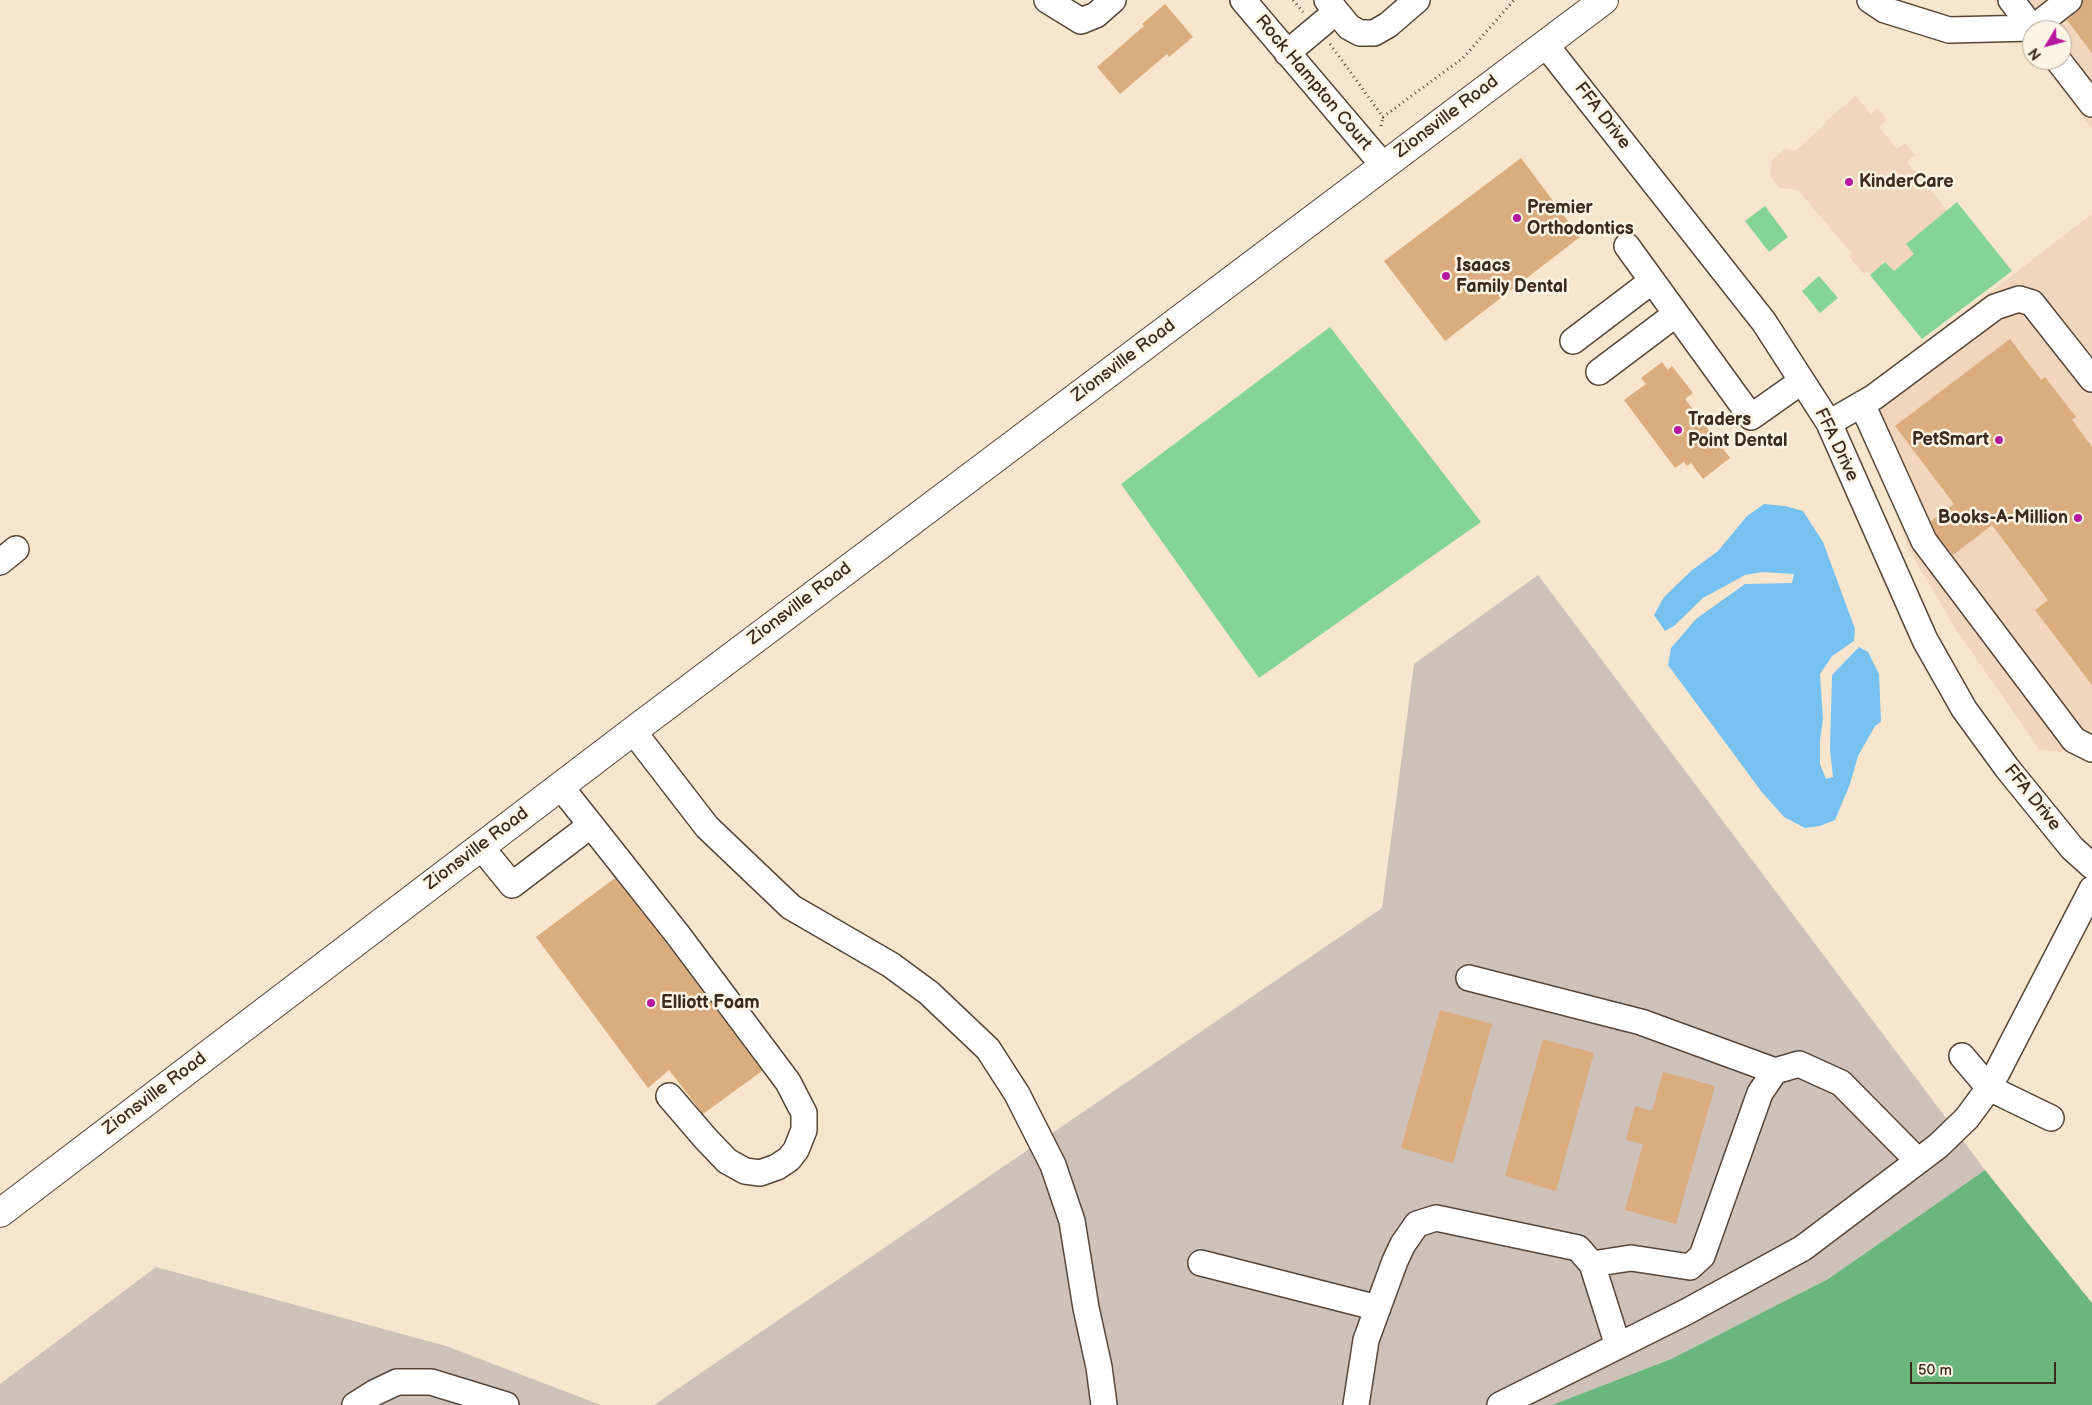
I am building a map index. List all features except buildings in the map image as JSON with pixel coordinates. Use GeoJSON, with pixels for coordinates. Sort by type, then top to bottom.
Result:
{"type":"FeatureCollection","features":[{"type":"Feature","properties":{"kind":"main road","name":"Zionsville Road"},"geometry":{"type":"LineString","coordinates":[[0,1213],[480,846],[1604,0]]}},
{"type":"Feature","properties":{"kind":"street"},"geometry":{"type":"LineString","coordinates":[[1047,0],[1081,21],[1096,15],[1113,0]]}},
{"type":"Feature","properties":{"kind":"street","name":"Rock Hampton Court"},"geometry":{"type":"LineString","coordinates":[[1243,0],[1383,165]]}},
{"type":"Feature","properties":{"kind":"street"},"geometry":{"type":"LineString","coordinates":[[1287,53],[1331,6],[1350,27],[1360,33],[1374,33],[1388,25],[1417,0]]}},
{"type":"Feature","properties":{"kind":"street"},"geometry":{"type":"LineString","coordinates":[[1870,0],[1885,10],[1949,30],[2022,29]]}},
{"type":"Feature","properties":{"kind":"street"},"geometry":{"type":"LineString","coordinates":[[2012,0],[2027,20]]}},
{"type":"Feature","properties":{"kind":"street"},"geometry":{"type":"LineString","coordinates":[[2045,20],[2069,0]]}},
{"type":"Feature","properties":{"kind":"street","name":"FFA Drive"},"geometry":{"type":"LineString","coordinates":[[1545,44],[1764,322],[1828,423],[1925,640],[1964,709],[2007,768],[2072,848],[2092,866]]}},
{"type":"Feature","properties":{"kind":"street"},"geometry":{"type":"LineString","coordinates":[[2066,70],[2092,104]]}},
{"type":"Feature","properties":{"kind":"street"},"geometry":{"type":"LineString","coordinates":[[1627,246],[1751,417],[1802,381]]}},
{"type":"Feature","properties":{"kind":"street"},"geometry":{"type":"LineString","coordinates":[[1573,341],[1652,281]]}},
{"type":"Feature","properties":{"kind":"street"},"geometry":{"type":"LineString","coordinates":[[1828,423],[1874,397],[1995,307],[2019,299],[2032,302],[2092,379]]}},
{"type":"Feature","properties":{"kind":"street"},"geometry":{"type":"LineString","coordinates":[[1598,372],[1676,314]]}},
{"type":"Feature","properties":{"kind":"street"},"geometry":{"type":"LineString","coordinates":[[1862,404],[1924,541],[2074,740],[2092,749]]}},
{"type":"Feature","properties":{"kind":"street"},"geometry":{"type":"LineString","coordinates":[[633,731],[706,826],[791,907],[891,964],[929,993],[988,1049],[1017,1094],[1053,1165],[1072,1221],[1086,1308],[1099,1367],[1104,1405]]}},
{"type":"Feature","properties":{"kind":"street"},"geometry":{"type":"LineString","coordinates":[[560,786],[678,935],[788,1082],[804,1113],[804,1130],[796,1150],[789,1159],[777,1167],[760,1172],[745,1171],[728,1161],[706,1140],[669,1096]]}},
{"type":"Feature","properties":{"kind":"street"},"geometry":{"type":"LineString","coordinates":[[480,846],[512,885],[591,825]]}},
{"type":"Feature","properties":{"kind":"street"},"geometry":{"type":"LineString","coordinates":[[1500,1405],[1686,1312],[1803,1248],[1873,1197],[1938,1146],[1968,1118],[1989,1088],[2092,889]]}},
{"type":"Feature","properties":{"kind":"street"},"geometry":{"type":"LineString","coordinates":[[1469,978],[1641,1022],[1775,1071],[1799,1064],[1841,1083],[1918,1161]]}},
{"type":"Feature","properties":{"kind":"street"},"geometry":{"type":"LineString","coordinates":[[1962,1056],[1989,1088],[2051,1118]]}},
{"type":"Feature","properties":{"kind":"street"},"geometry":{"type":"LineString","coordinates":[[1592,1264],[1631,1258],[1690,1267],[1702,1256],[1760,1093],[1775,1071]]}},
{"type":"Feature","properties":{"kind":"street"},"geometry":{"type":"LineString","coordinates":[[1356,1405],[1366,1340],[1403,1244],[1417,1224],[1436,1218],[1578,1248],[1592,1264],[1618,1346]]}},
{"type":"Feature","properties":{"kind":"street"},"geometry":{"type":"LineString","coordinates":[[1200,1263],[1378,1308]]}},
{"type":"Feature","properties":{"kind":"street"},"geometry":{"type":"LineString","coordinates":[[362,1403],[397,1382],[431,1382],[506,1405]]}},
{"type":"Feature","properties":{"kind":"path"},"geometry":{"type":"LineString","coordinates":[[1293,0],[1305,15]]}},
{"type":"Feature","properties":{"kind":"path"},"geometry":{"type":"LineString","coordinates":[[1381,126],[1383,117],[1463,58],[1514,0]]}},
{"type":"Feature","properties":{"kind":"path"},"geometry":{"type":"LineString","coordinates":[[1326,39],[1383,117]]}},
{"type":"Feature","properties":{"kind":"shaded area"},"geometry":{"type":"Polygon","coordinates":[[[1994,0],[2092,0],[2092,129],[2047,70],[2072,70],[2072,20],[2022,20],[2022,37],[1994,0]]]}},
{"type":"Feature","properties":{"kind":"shaded area","name":"KinderCare"},"geometry":{"type":"Polygon","coordinates":[[[1856,96],[1871,114],[1878,108],[1887,119],[1879,127],[1897,149],[1905,143],[1915,155],[1907,162],[1947,210],[1906,244],[1915,254],[1894,272],[1885,262],[1870,275],[1867,272],[1864,274],[1849,256],[1852,254],[1798,190],[1780,188],[1770,176],[1772,160],[1785,149],[1795,151],[1827,123],[1826,121],[1856,96]]]}},
{"type":"Feature","properties":{"kind":"shaded area"},"geometry":{"type":"Polygon","coordinates":[[[2092,214],[2092,729],[2061,752],[2040,750],[1957,631],[1908,548],[1857,394],[2092,214]]]}},
{"type":"Feature","properties":{"kind":"shaded area"},"geometry":{"type":"Polygon","coordinates":[[[1538,575],[1985,1170],[1828,1279],[1671,1359],[1552,1405],[654,1405],[1382,908],[1414,664],[1538,575]]]}},
{"type":"Feature","properties":{"kind":"shaded area"},"geometry":{"type":"Polygon","coordinates":[[[156,1267],[446,1346],[601,1405],[0,1405],[0,1384],[156,1267]]]}},
{"type":"Feature","properties":{"kind":"green space"},"geometry":{"type":"Polygon","coordinates":[[[1957,202],[2012,271],[1922,339],[1870,275],[1885,262],[1894,271],[1914,254],[1906,244],[1957,202]]]}},
{"type":"Feature","properties":{"kind":"green space"},"geometry":{"type":"Polygon","coordinates":[[[1765,206],[1788,237],[1769,252],[1745,221],[1765,206]]]}},
{"type":"Feature","properties":{"kind":"green space"},"geometry":{"type":"Polygon","coordinates":[[[1819,276],[1838,298],[1820,313],[1802,291],[1819,276]]]}},
{"type":"Feature","properties":{"kind":"green space"},"geometry":{"type":"Polygon","coordinates":[[[1330,327],[1481,522],[1259,678],[1121,484],[1330,327]]]}},
{"type":"Feature","properties":{"kind":"green space"},"geometry":{"type":"Polygon","coordinates":[[[1985,1170],[2092,1303],[2092,1405],[1552,1405],[1671,1359],[1828,1279],[1985,1170]]]}},
{"type":"Feature","properties":{"kind":"water"},"geometry":{"type":"Polygon","coordinates":[[[1764,504],[1785,506],[1803,511],[1823,542],[1855,629],[1854,641],[1832,656],[1820,674],[1823,719],[1820,740],[1820,764],[1826,779],[1833,777],[1830,749],[1832,675],[1859,647],[1868,652],[1879,674],[1881,722],[1875,726],[1858,756],[1850,784],[1835,820],[1820,826],[1805,828],[1784,817],[1761,791],[1668,665],[1671,648],[1696,619],[1745,584],[1792,583],[1794,574],[1762,572],[1745,575],[1703,598],[1674,626],[1665,631],[1654,615],[1664,597],[1691,571],[1718,551],[1747,516],[1764,504]]]}},
{"type":"Feature","properties":{"kind":"place","name":"KinderCare"},"geometry":{"type":"Point","coordinates":[1849,182]}},
{"type":"Feature","properties":{"kind":"place","name":"Premier Orthodontics"},"geometry":{"type":"Point","coordinates":[1517,218]}},
{"type":"Feature","properties":{"kind":"place","name":"Isaacs Family Dental"},"geometry":{"type":"Point","coordinates":[1446,276]}},
{"type":"Feature","properties":{"kind":"place","name":"Traders Point Dental"},"geometry":{"type":"Point","coordinates":[1678,430]}},
{"type":"Feature","properties":{"kind":"place","name":"PetSmart"},"geometry":{"type":"Point","coordinates":[1999,440]}},
{"type":"Feature","properties":{"kind":"place","name":"Books-A-Million"},"geometry":{"type":"Point","coordinates":[2078,518]}},
{"type":"Feature","properties":{"kind":"place","name":"Elliott Foam"},"geometry":{"type":"Point","coordinates":[651,1003]}}]}
